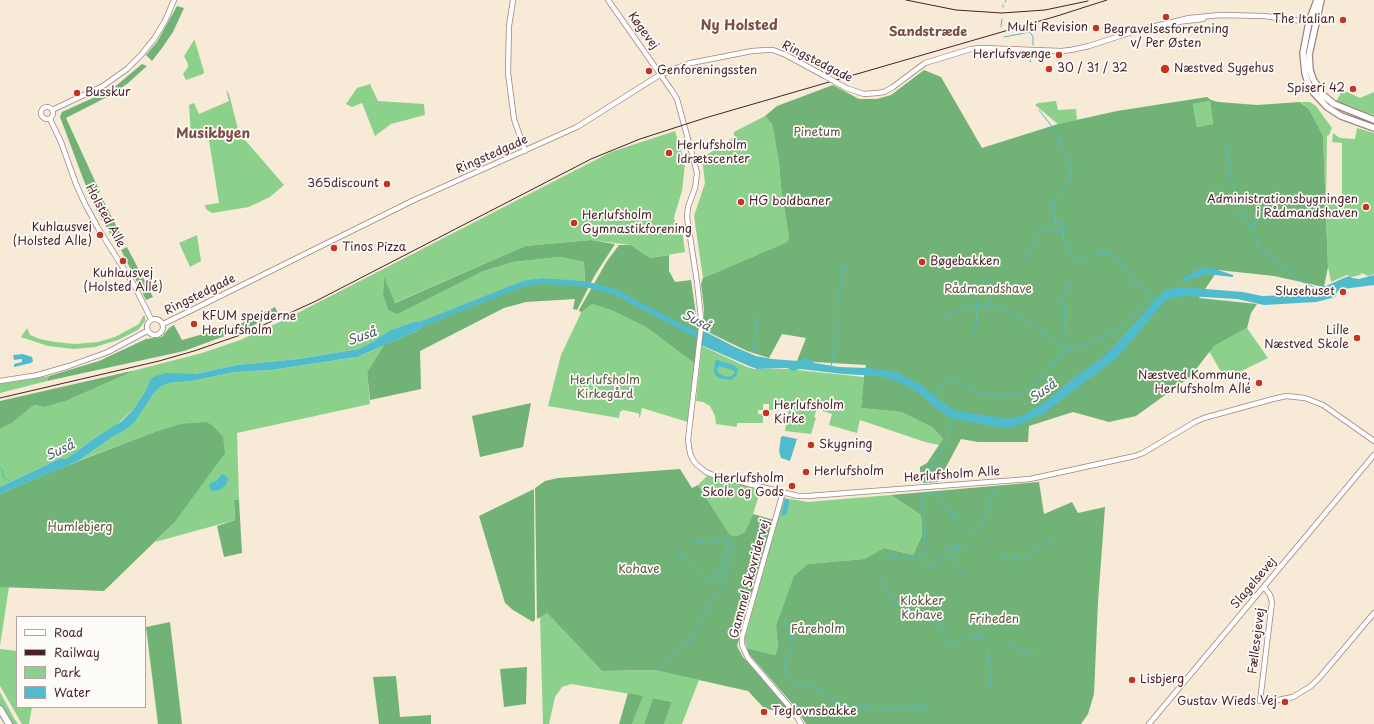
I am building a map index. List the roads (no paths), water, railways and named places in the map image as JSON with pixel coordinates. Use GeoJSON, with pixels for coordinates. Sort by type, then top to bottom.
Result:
{"type":"FeatureCollection","features":[{"type":"Feature","properties":{"kind":"highway"},"geometry":{"type":"LineString","coordinates":[[0,708],[9,724]]}},
{"type":"Feature","properties":{"kind":"highway"},"geometry":{"type":"LineString","coordinates":[[0,715],[5,724]]}},
{"type":"Feature","properties":{"kind":"main road"},"geometry":{"type":"LineString","coordinates":[[1317,0],[1309,22],[1303,53],[1305,73],[1308,83],[1314,93],[1335,113],[1360,124],[1374,128]]}},
{"type":"Feature","properties":{"kind":"main road"},"geometry":{"type":"LineString","coordinates":[[1321,0],[1310,49],[1309,62],[1313,79],[1323,95],[1334,104],[1374,121]]}},
{"type":"Feature","properties":{"kind":"main road"},"geometry":{"type":"LineString","coordinates":[[1335,113],[1358,120],[1368,118]]}},
{"type":"Feature","properties":{"kind":"main road"},"geometry":{"type":"LineString","coordinates":[[1360,124],[1366,121],[1374,121]]}},
{"type":"Feature","properties":{"kind":"street"},"geometry":{"type":"LineString","coordinates":[[52,110],[103,86],[127,69],[154,39],[165,21],[174,0]]}},
{"type":"Feature","properties":{"kind":"street"},"geometry":{"type":"LineString","coordinates":[[513,0],[509,26],[508,73],[514,119],[525,151]]}},
{"type":"Feature","properties":{"kind":"street","name":"Køgevej"},"geometry":{"type":"LineString","coordinates":[[608,0],[661,74]]}},
{"type":"Feature","properties":{"kind":"street","name":"Ringstedgade"},"geometry":{"type":"LineString","coordinates":[[163,324],[390,212],[577,127],[661,74],[691,63],[752,51],[773,50],[786,55],[846,88],[864,94],[874,94],[884,92],[893,87],[925,63],[973,49],[1066,51],[1089,46],[1164,23],[1186,22],[1230,15],[1280,17],[1309,22]]}},
{"type":"Feature","properties":{"kind":"street"},"geometry":{"type":"LineString","coordinates":[[1309,22],[1317,23]]}},
{"type":"Feature","properties":{"kind":"street","name":"Herlufsholm Alle"},"geometry":{"type":"LineString","coordinates":[[661,74],[672,90],[676,99],[696,169],[695,188],[686,217],[697,282],[702,328],[688,440],[690,453],[693,460],[702,469],[713,475],[798,496],[1040,478],[1135,456],[1143,453],[1204,418],[1286,396],[1305,398],[1323,405],[1374,441]]}},
{"type":"Feature","properties":{"kind":"street"},"geometry":{"type":"LineString","coordinates":[[45,107],[49,107],[52,110],[52,116],[50,119],[42,117],[41,111],[45,107]]}},
{"type":"Feature","properties":{"kind":"street","name":"Holsted Alle"},"geometry":{"type":"LineString","coordinates":[[50,119],[61,142],[85,204],[98,228],[134,285],[151,319]]}},
{"type":"Feature","properties":{"kind":"street"},"geometry":{"type":"LineString","coordinates":[[151,319],[157,319],[163,324],[162,332],[157,335],[152,335],[147,331],[147,323],[151,319]]}},
{"type":"Feature","properties":{"kind":"street"},"geometry":{"type":"LineString","coordinates":[[0,379],[43,374],[84,361],[108,352],[147,331]]}},
{"type":"Feature","properties":{"kind":"street","name":"Slagelsevej"},"geometry":{"type":"LineString","coordinates":[[1149,724],[1374,455]]}},
{"type":"Feature","properties":{"kind":"street","name":"Gammel Skovridervej"},"geometry":{"type":"LineString","coordinates":[[783,492],[742,637],[742,645],[746,655],[794,712],[801,724]]}},
{"type":"Feature","properties":{"kind":"street","name":"Fællesejevej"},"geometry":{"type":"LineString","coordinates":[[1264,587],[1270,595],[1272,602],[1260,700],[1283,700],[1292,697],[1311,686],[1320,678],[1374,613]]}},
{"type":"Feature","properties":{"kind":"water"},"geometry":{"type":"Polygon","coordinates":[[[1203,267],[1233,275],[1233,277],[1206,274],[1183,281],[1184,278],[1203,267]]]}},
{"type":"Feature","properties":{"kind":"water"},"geometry":{"type":"Polygon","coordinates":[[[1374,275],[1374,285],[1343,289],[1337,292],[1336,296],[1332,298],[1316,302],[1264,305],[1237,299],[1186,296],[1172,298],[1164,302],[1118,357],[1043,414],[1014,427],[1007,428],[951,418],[907,386],[888,378],[800,369],[793,371],[787,368],[757,369],[701,345],[703,332],[706,332],[756,356],[798,361],[806,358],[815,363],[839,367],[868,368],[896,372],[923,386],[948,407],[957,411],[1008,419],[1022,416],[1048,400],[1076,376],[1104,357],[1165,290],[1181,287],[1243,292],[1262,296],[1291,295],[1312,293],[1319,289],[1320,286],[1326,286],[1350,276],[1352,278],[1359,279],[1374,275]]]}},
{"type":"Feature","properties":{"kind":"water"},"geometry":{"type":"Polygon","coordinates":[[[414,322],[428,322],[417,331],[357,357],[271,370],[235,372],[192,381],[169,383],[160,387],[154,393],[135,422],[78,461],[0,494],[0,487],[59,459],[66,459],[122,421],[133,410],[146,390],[149,382],[156,376],[166,373],[195,374],[237,365],[298,359],[359,349],[389,331],[414,322]]]}},
{"type":"Feature","properties":{"kind":"water"},"geometry":{"type":"Polygon","coordinates":[[[23,354],[32,357],[33,361],[31,363],[14,367],[14,364],[22,362],[22,359],[14,360],[13,355],[23,354]]]}},
{"type":"Feature","properties":{"kind":"water"},"geometry":{"type":"Polygon","coordinates":[[[717,360],[733,365],[738,369],[737,375],[731,380],[719,378],[715,375],[715,361],[717,360]],[[719,366],[717,370],[724,376],[730,377],[735,373],[733,370],[719,366]]]}},
{"type":"Feature","properties":{"kind":"water"},"geometry":{"type":"Polygon","coordinates":[[[783,436],[797,439],[790,461],[781,458],[779,451],[781,437],[783,436]]]}},
{"type":"Feature","properties":{"kind":"water"},"geometry":{"type":"Polygon","coordinates":[[[222,474],[228,479],[226,485],[219,490],[211,491],[209,485],[217,480],[222,474]]]}},
{"type":"Feature","properties":{"kind":"water"},"geometry":{"type":"Polygon","coordinates":[[[785,499],[789,500],[789,504],[787,512],[782,516],[781,514],[785,499]]]}},
{"type":"Feature","properties":{"kind":"waterway"},"geometry":{"type":"LineString","coordinates":[[1001,27],[1002,19]]}},
{"type":"Feature","properties":{"kind":"waterway"},"geometry":{"type":"LineString","coordinates":[[1004,37],[1030,32],[1033,37],[1033,45]]}},
{"type":"Feature","properties":{"kind":"waterway"},"geometry":{"type":"LineString","coordinates":[[1030,62],[1032,55]]}},
{"type":"Feature","properties":{"kind":"waterway"},"geometry":{"type":"LineString","coordinates":[[1039,110],[1054,129],[1056,134],[1060,137],[1060,145],[1067,155],[1072,172],[1069,180],[1063,188],[1061,195],[1053,202],[1052,208],[1055,214],[1055,231],[1064,231],[1063,239],[1071,254],[1076,258],[1087,260],[1094,253],[1102,255],[1109,254],[1116,257],[1118,261],[1124,264],[1125,269],[1128,270],[1131,281],[1141,283],[1142,287],[1153,294],[1156,299]]}},
{"type":"Feature","properties":{"kind":"waterway"},"geometry":{"type":"LineString","coordinates":[[1225,139],[1231,178]]}},
{"type":"Feature","properties":{"kind":"waterway"},"geometry":{"type":"LineString","coordinates":[[1231,180],[1241,202],[1241,205],[1235,211],[1236,214],[1244,214],[1246,221],[1256,237],[1258,248],[1268,252],[1272,255],[1274,261],[1292,271],[1296,279],[1318,289]]}},
{"type":"Feature","properties":{"kind":"waterway"},"geometry":{"type":"LineString","coordinates":[[1255,216],[1256,211]]}},
{"type":"Feature","properties":{"kind":"waterway"},"geometry":{"type":"LineString","coordinates":[[1253,229],[1255,218]]}},
{"type":"Feature","properties":{"kind":"waterway"},"geometry":{"type":"LineString","coordinates":[[1055,222],[1064,224],[1064,230]]}},
{"type":"Feature","properties":{"kind":"waterway"},"geometry":{"type":"LineString","coordinates":[[1026,261],[1028,253],[1043,227],[1051,232],[1054,231]]}},
{"type":"Feature","properties":{"kind":"waterway"},"geometry":{"type":"LineString","coordinates":[[834,348],[834,340],[838,328],[837,302],[843,273],[842,264]]}},
{"type":"Feature","properties":{"kind":"waterway"},"geometry":{"type":"LineString","coordinates":[[988,275],[992,283],[988,307]]}},
{"type":"Feature","properties":{"kind":"waterway","name":"Suså"},"geometry":{"type":"LineString","coordinates":[[422,324],[520,285],[543,281],[585,284],[615,292],[703,338]]}},
{"type":"Feature","properties":{"kind":"waterway"},"geometry":{"type":"LineString","coordinates":[[1069,281],[1069,287],[1062,298],[1065,308],[1064,319],[1066,330],[1063,341],[1072,348]]}},
{"type":"Feature","properties":{"kind":"waterway"},"geometry":{"type":"LineString","coordinates":[[973,282],[977,307],[977,318],[974,333]]}},
{"type":"Feature","properties":{"kind":"waterway"},"geometry":{"type":"LineString","coordinates":[[934,396],[944,382],[952,378],[974,391],[990,395],[1015,395],[1032,388],[1068,349],[1089,344],[1118,329],[1151,300],[1155,301]]}},
{"type":"Feature","properties":{"kind":"waterway"},"geometry":{"type":"LineString","coordinates":[[939,319],[966,307],[996,307],[1011,312],[1027,323]]}},
{"type":"Feature","properties":{"kind":"waterway"},"geometry":{"type":"LineString","coordinates":[[755,339],[758,311]]}},
{"type":"Feature","properties":{"kind":"waterway"},"geometry":{"type":"LineString","coordinates":[[1029,324],[1045,333]]}},
{"type":"Feature","properties":{"kind":"waterway"},"geometry":{"type":"LineString","coordinates":[[1046,334],[1055,344],[1066,351]]}},
{"type":"Feature","properties":{"kind":"waterway"},"geometry":{"type":"LineString","coordinates":[[754,352],[755,342]]}},
{"type":"Feature","properties":{"kind":"waterway"},"geometry":{"type":"LineString","coordinates":[[831,366],[834,351]]}},
{"type":"Feature","properties":{"kind":"waterway"},"geometry":{"type":"LineString","coordinates":[[927,483],[927,470],[931,469],[931,463],[948,442],[947,431],[950,429],[953,418]]}},
{"type":"Feature","properties":{"kind":"waterway"},"geometry":{"type":"LineString","coordinates":[[0,468],[3,470],[3,477],[11,482]]}},
{"type":"Feature","properties":{"kind":"waterway"},"geometry":{"type":"LineString","coordinates":[[985,521],[994,489]]}},
{"type":"Feature","properties":{"kind":"waterway"},"geometry":{"type":"LineString","coordinates":[[927,548],[924,543],[925,536],[922,498],[926,494],[932,494]]}},
{"type":"Feature","properties":{"kind":"waterway"},"geometry":{"type":"LineString","coordinates":[[934,494],[938,494],[957,523]]}},
{"type":"Feature","properties":{"kind":"waterway"},"geometry":{"type":"LineString","coordinates":[[950,514],[960,514]]}},
{"type":"Feature","properties":{"kind":"waterway"},"geometry":{"type":"LineString","coordinates":[[969,532],[983,526],[984,523]]}},
{"type":"Feature","properties":{"kind":"waterway"},"geometry":{"type":"LineString","coordinates":[[1057,531],[1059,526]]}},
{"type":"Feature","properties":{"kind":"waterway"},"geometry":{"type":"LineString","coordinates":[[1000,556],[1023,560],[1056,534]]}},
{"type":"Feature","properties":{"kind":"waterway"},"geometry":{"type":"LineString","coordinates":[[678,552],[700,575],[715,582],[728,547],[726,539]]}},
{"type":"Feature","properties":{"kind":"waterway"},"geometry":{"type":"LineString","coordinates":[[694,543],[729,539],[733,546]]}},
{"type":"Feature","properties":{"kind":"waterway"},"geometry":{"type":"LineString","coordinates":[[947,558],[952,557],[957,541]]}},
{"type":"Feature","properties":{"kind":"waterway"},"geometry":{"type":"LineString","coordinates":[[963,546],[968,545]]}},
{"type":"Feature","properties":{"kind":"waterway"},"geometry":{"type":"LineString","coordinates":[[945,549],[956,546]]}},
{"type":"Feature","properties":{"kind":"waterway"},"geometry":{"type":"LineString","coordinates":[[956,547],[961,546]]}},
{"type":"Feature","properties":{"kind":"waterway"},"geometry":{"type":"LineString","coordinates":[[658,670],[659,667],[685,645],[689,644],[726,575],[731,552],[734,547]]}},
{"type":"Feature","properties":{"kind":"waterway"},"geometry":{"type":"LineString","coordinates":[[925,552],[920,561],[924,565],[931,567],[939,562],[941,558],[945,558]]}},
{"type":"Feature","properties":{"kind":"waterway"},"geometry":{"type":"LineString","coordinates":[[882,555],[916,559]]}},
{"type":"Feature","properties":{"kind":"waterway"},"geometry":{"type":"LineString","coordinates":[[952,558],[958,568]]}},
{"type":"Feature","properties":{"kind":"waterway"},"geometry":{"type":"LineString","coordinates":[[959,569],[963,573]]}},
{"type":"Feature","properties":{"kind":"waterway"},"geometry":{"type":"LineString","coordinates":[[877,573],[886,586],[892,602]]}},
{"type":"Feature","properties":{"kind":"waterway"},"geometry":{"type":"LineString","coordinates":[[895,603],[939,624],[946,639],[953,648],[961,638],[965,637]]}},
{"type":"Feature","properties":{"kind":"waterway"},"geometry":{"type":"LineString","coordinates":[[782,614],[785,616],[793,644],[784,663],[786,674],[795,682],[822,690],[837,703],[844,705]]}},
{"type":"Feature","properties":{"kind":"waterway"},"geometry":{"type":"LineString","coordinates":[[969,637],[989,637]]}},
{"type":"Feature","properties":{"kind":"waterway"},"geometry":{"type":"LineString","coordinates":[[1007,643],[1032,656],[1042,655]]}},
{"type":"Feature","properties":{"kind":"waterway"},"geometry":{"type":"LineString","coordinates":[[987,645],[991,687]]}},
{"type":"Feature","properties":{"kind":"waterway"},"geometry":{"type":"LineString","coordinates":[[920,702],[923,712]]}},
{"type":"Feature","properties":{"kind":"waterway"},"geometry":{"type":"LineString","coordinates":[[925,705],[929,704]]}},
{"type":"Feature","properties":{"kind":"waterway"},"geometry":{"type":"LineString","coordinates":[[847,705],[894,709]]}},
{"type":"Feature","properties":{"kind":"waterway"},"geometry":{"type":"LineString","coordinates":[[896,709],[911,709],[923,705]]}},
{"type":"Feature","properties":{"kind":"railway"},"geometry":{"type":"LineString","coordinates":[[906,0],[956,10],[1002,13],[1045,10],[1088,1]]}},
{"type":"Feature","properties":{"kind":"railway"},"geometry":{"type":"LineString","coordinates":[[0,398],[159,361],[194,351],[246,333],[316,301],[591,159],[640,139],[705,118],[1057,16],[1107,0]]}},
{"type":"Feature","properties":{"kind":"place","name":"Begravelsesforretning v/ Per Østen"},"geometry":{"type":"Point","coordinates":[1166,17]}},
{"type":"Feature","properties":{"kind":"place","name":"The Italian"},"geometry":{"type":"Point","coordinates":[1343,20]}},
{"type":"Feature","properties":{"kind":"place","name":"Multi Revision"},"geometry":{"type":"Point","coordinates":[1096,28]}},
{"type":"Feature","properties":{"kind":"place","name":"Herlufsvænge"},"geometry":{"type":"Point","coordinates":[1059,55]}},
{"type":"Feature","properties":{"kind":"place","name":"30 / 31 / 32"},"geometry":{"type":"Point","coordinates":[1049,69]}},
{"type":"Feature","properties":{"kind":"place","name":"Næstved Sygehus"},"geometry":{"type":"Point","coordinates":[1165,69]}},
{"type":"Feature","properties":{"kind":"place","name":"Genforeningssten"},"geometry":{"type":"Point","coordinates":[649,71]}},
{"type":"Feature","properties":{"kind":"place","name":"Spiseri 42"},"geometry":{"type":"Point","coordinates":[1353,89]}},
{"type":"Feature","properties":{"kind":"place","name":"Busskur"},"geometry":{"type":"Point","coordinates":[77,93]}},
{"type":"Feature","properties":{"kind":"place","name":"Herlufsholm Idrætscenter"},"geometry":{"type":"Point","coordinates":[669,153]}},
{"type":"Feature","properties":{"kind":"place","name":"365discount"},"geometry":{"type":"Point","coordinates":[387,184]}},
{"type":"Feature","properties":{"kind":"place","name":"HG boldbaner"},"geometry":{"type":"Point","coordinates":[741,202]}},
{"type":"Feature","properties":{"kind":"place","name":"Administrationsbygningen i Rådmandshaven"},"geometry":{"type":"Point","coordinates":[1366,207]}},
{"type":"Feature","properties":{"kind":"place","name":"Herlufsholm Gymnastikforening"},"geometry":{"type":"Point","coordinates":[574,223]}},
{"type":"Feature","properties":{"kind":"place","name":"Kuhlausvej (Holsted Alle)"},"geometry":{"type":"Point","coordinates":[100,235]}},
{"type":"Feature","properties":{"kind":"place","name":"Tinos Pizza"},"geometry":{"type":"Point","coordinates":[334,248]}},
{"type":"Feature","properties":{"kind":"place","name":"Kuhlausvej (Holsted Allé)"},"geometry":{"type":"Point","coordinates":[123,261]}},
{"type":"Feature","properties":{"kind":"place","name":"Bøgebakken"},"geometry":{"type":"Point","coordinates":[922,262]}},
{"type":"Feature","properties":{"kind":"place","name":"Slusehuset"},"geometry":{"type":"Point","coordinates":[1343,292]}},
{"type":"Feature","properties":{"kind":"place","name":"KFUM spejderne Herlufsholm"},"geometry":{"type":"Point","coordinates":[194,324]}},
{"type":"Feature","properties":{"kind":"place","name":"Lille Næstved Skole"},"geometry":{"type":"Point","coordinates":[1357,338]}},
{"type":"Feature","properties":{"kind":"place","name":"Næstved Kommune, Herlufsholm Allé"},"geometry":{"type":"Point","coordinates":[1259,383]}},
{"type":"Feature","properties":{"kind":"place","name":"Herlufsholm Kirke"},"geometry":{"type":"Point","coordinates":[766,413]}},
{"type":"Feature","properties":{"kind":"place","name":"Skygning"},"geometry":{"type":"Point","coordinates":[811,445]}},
{"type":"Feature","properties":{"kind":"place","name":"Herlufsholm"},"geometry":{"type":"Point","coordinates":[806,472]}},
{"type":"Feature","properties":{"kind":"place","name":"Herlufsholm Skole og Gods"},"geometry":{"type":"Point","coordinates":[792,486]}},
{"type":"Feature","properties":{"kind":"place","name":"Lisbjerg"},"geometry":{"type":"Point","coordinates":[1132,680]}},
{"type":"Feature","properties":{"kind":"place","name":"Gustav Wieds Vej"},"geometry":{"type":"Point","coordinates":[1285,702]}},
{"type":"Feature","properties":{"kind":"place","name":"Teglovnsbakke"},"geometry":{"type":"Point","coordinates":[764,712]}},
{"type":"Feature","properties":{"kind":"district","name":"Ny Holsted"},"geometry":{"type":"Point","coordinates":[739,26]}},
{"type":"Feature","properties":{"kind":"district","name":"Sandstræde"},"geometry":{"type":"Point","coordinates":[928,32]}},
{"type":"Feature","properties":{"kind":"district","name":"Musikbyen"},"geometry":{"type":"Point","coordinates":[213,134]}},
{"type":"Feature","properties":{"kind":"park label","name":"Pinetum"},"geometry":{"type":"Point","coordinates":[817,133]}},
{"type":"Feature","properties":{"kind":"park label","name":"Rådmandshave"},"geometry":{"type":"Point","coordinates":[988,290]}},
{"type":"Feature","properties":{"kind":"park label","name":"Herlufsholm Kirkegård"},"geometry":{"type":"Point","coordinates":[605,388]}},
{"type":"Feature","properties":{"kind":"park label","name":"Humlebjerg"},"geometry":{"type":"Point","coordinates":[80,528]}},
{"type":"Feature","properties":{"kind":"park label","name":"Kohave"},"geometry":{"type":"Point","coordinates":[639,570]}},
{"type":"Feature","properties":{"kind":"park label","name":"Klokker Kohave"},"geometry":{"type":"Point","coordinates":[922,609]}},
{"type":"Feature","properties":{"kind":"park label","name":"Friheden"},"geometry":{"type":"Point","coordinates":[994,620]}},
{"type":"Feature","properties":{"kind":"park label","name":"Fåreholm"},"geometry":{"type":"Point","coordinates":[818,630]}}]}
